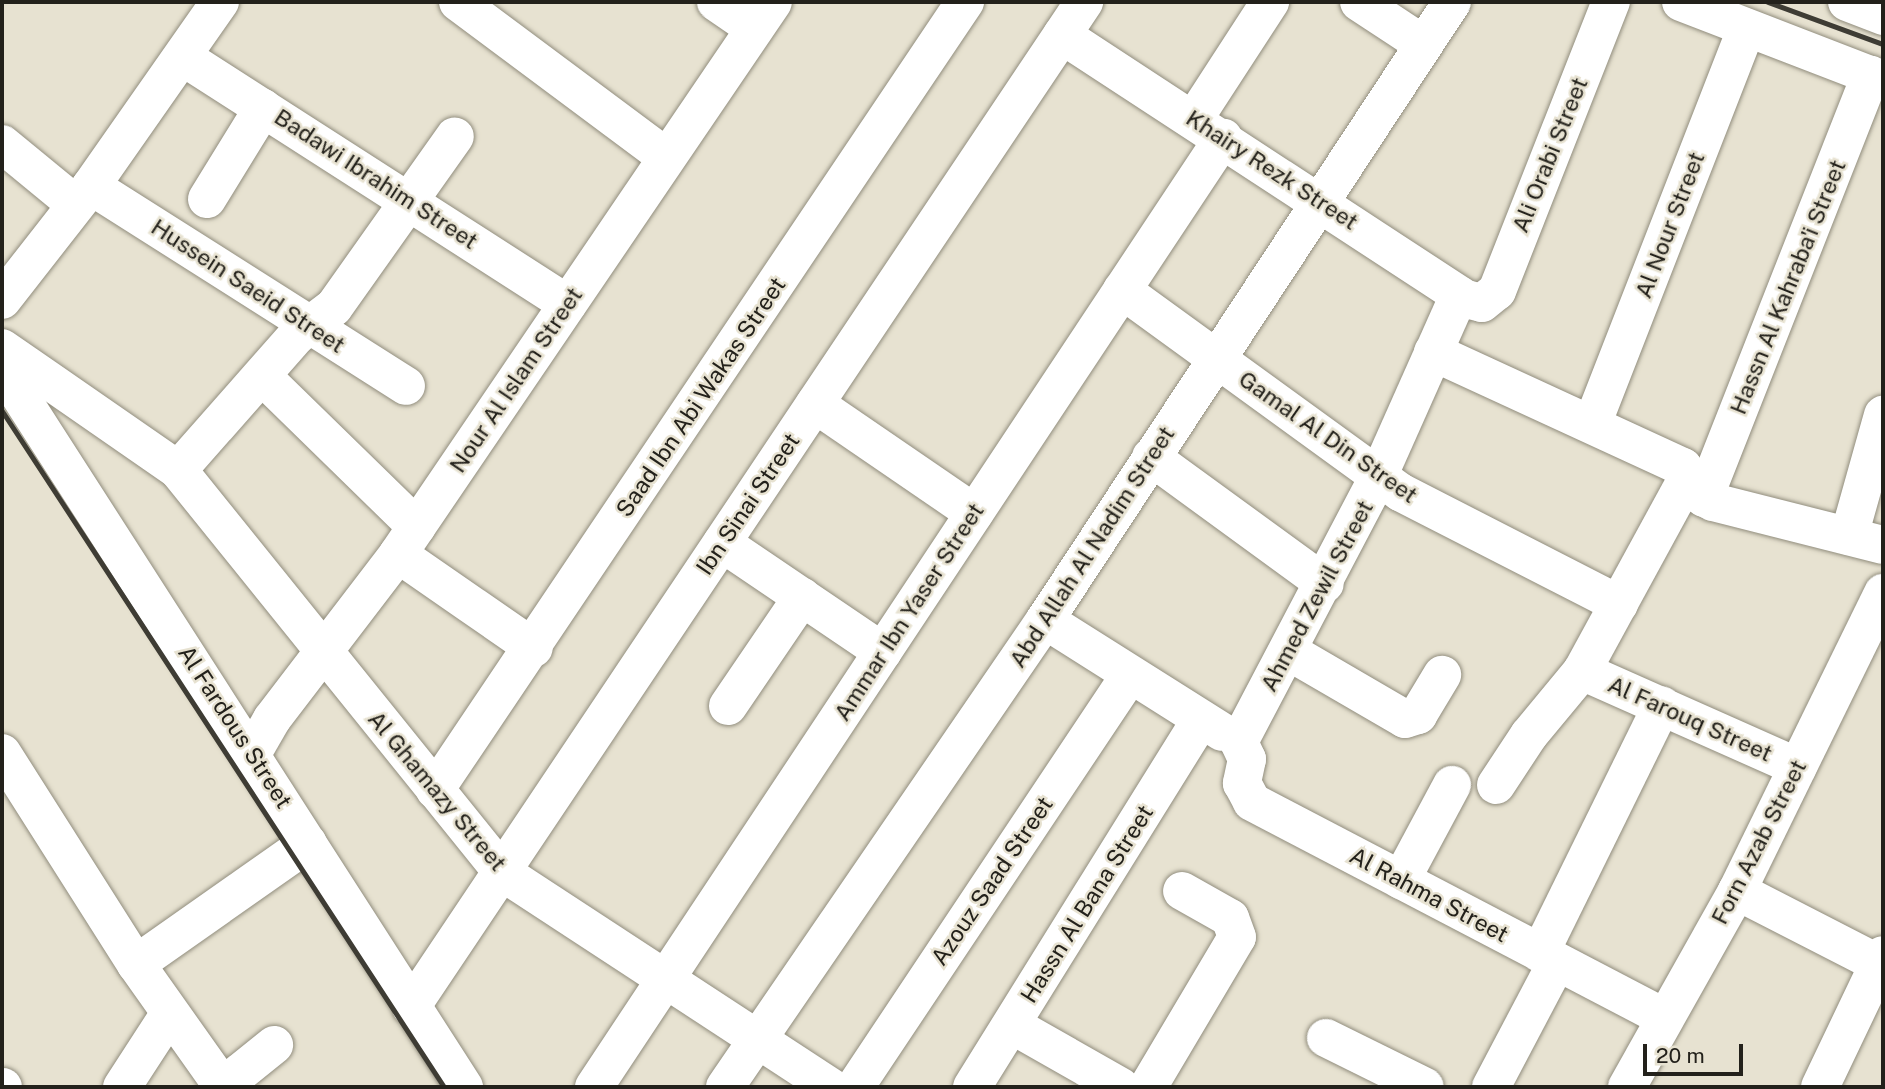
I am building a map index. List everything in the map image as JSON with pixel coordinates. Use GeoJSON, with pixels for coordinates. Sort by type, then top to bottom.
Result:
{"type":"FeatureCollection","features":[{"type":"Feature","properties":{"kind":"street"},"geometry":{"type":"LineString","coordinates":[[2,300],[83,195],[220,2]]}},
{"type":"Feature","properties":{"kind":"street"},"geometry":{"type":"LineString","coordinates":[[458,2],[666,157]]}},
{"type":"Feature","properties":{"kind":"street"},"geometry":{"type":"LineString","coordinates":[[716,2],[764,15]]}},
{"type":"Feature","properties":{"kind":"street","name":"Saad Ibn Abi Wakas Street"},"geometry":{"type":"LineString","coordinates":[[435,790],[534,648],[965,2]]}},
{"type":"Feature","properties":{"kind":"street","name":"Ibn Sinai Street"},"geometry":{"type":"LineString","coordinates":[[411,1007],[1084,2]]}},
{"type":"Feature","properties":{"kind":"street","name":"Ammar Ibn Yaser Street"},"geometry":{"type":"LineString","coordinates":[[594,1087],[1122,290],[1209,128],[1270,2]]}},
{"type":"Feature","properties":{"kind":"street"},"geometry":{"type":"LineString","coordinates":[[1359,2],[1423,44]]}},
{"type":"Feature","properties":{"kind":"street","name":"Abd Allah Al Nadim Street"},"geometry":{"type":"LineString","coordinates":[[725,1087],[1045,620],[1451,2]]}},
{"type":"Feature","properties":{"kind":"street","name":"Ali Orabi Street"},"geometry":{"type":"LineString","coordinates":[[1471,299],[1497,291],[1611,2]]}},
{"type":"Feature","properties":{"kind":"street"},"geometry":{"type":"LineString","coordinates":[[1681,2],[1877,78]]}},
{"type":"Feature","properties":{"kind":"street"},"geometry":{"type":"LineString","coordinates":[[1847,2],[1883,16]]}},
{"type":"Feature","properties":{"kind":"street","name":"Nour Al Islam Street"},"geometry":{"type":"LineString","coordinates":[[253,752],[272,719],[325,654],[407,540],[764,15]]}},
{"type":"Feature","properties":{"kind":"street","name":"Al Nour Street"},"geometry":{"type":"LineString","coordinates":[[1593,422],[1747,28]]}},
{"type":"Feature","properties":{"kind":"street","name":"Khairy Rezk Street"},"geometry":{"type":"LineString","coordinates":[[1062,35],[1471,299]]}},
{"type":"Feature","properties":{"kind":"street","name":"Badawi Ibrahim Street"},"geometry":{"type":"LineString","coordinates":[[183,57],[411,200],[568,304]]}},
{"type":"Feature","properties":{"kind":"street","name":"Hassn Al Kahraba'i Street"},"geometry":{"type":"LineString","coordinates":[[1496,785],[1529,735],[1582,671],[1619,604],[1697,487],[1877,78]]}},
{"type":"Feature","properties":{"kind":"street"},"geometry":{"type":"LineString","coordinates":[[208,199],[264,108]]}},
{"type":"Feature","properties":{"kind":"street"},"geometry":{"type":"LineString","coordinates":[[178,470],[308,325],[334,307],[454,136]]}},
{"type":"Feature","properties":{"kind":"street","name":"Hussein Saeid Street"},"geometry":{"type":"LineString","coordinates":[[2,144],[83,195],[308,325],[406,386]]}},
{"type":"Feature","properties":{"kind":"street","name":"Gamal Al Din Street"},"geometry":{"type":"LineString","coordinates":[[1122,290],[1378,477],[1619,604]]}},
{"type":"Feature","properties":{"kind":"street","name":"Ahmed Zewil Street"},"geometry":{"type":"LineString","coordinates":[[1239,742],[1325,584],[1378,477],[1433,352],[1471,299]]}},
{"type":"Feature","properties":{"kind":"street","name":"Al Ghamazy Street"},"geometry":{"type":"LineString","coordinates":[[2,348],[178,470],[502,872],[664,982],[831,1087]]}},
{"type":"Feature","properties":{"kind":"street"},"geometry":{"type":"LineString","coordinates":[[1433,352],[1593,422],[1683,467],[1697,487],[1768,519],[1866,541],[1883,415]]}},
{"type":"Feature","properties":{"kind":"street","name":"Al Fardous Street"},"geometry":{"type":"LineString","coordinates":[[2,368],[253,752],[411,1007],[464,1087]]}},
{"type":"Feature","properties":{"kind":"street"},"geometry":{"type":"LineString","coordinates":[[262,376],[407,540],[534,648]]}},
{"type":"Feature","properties":{"kind":"street"},"geometry":{"type":"LineString","coordinates":[[815,404],[974,513]]}},
{"type":"Feature","properties":{"kind":"street"},"geometry":{"type":"LineString","coordinates":[[1151,457],[1325,584]]}},
{"type":"Feature","properties":{"kind":"street"},"geometry":{"type":"LineString","coordinates":[[722,543],[883,652]]}},
{"type":"Feature","properties":{"kind":"street","name":"Forn Azab Street"},"geometry":{"type":"LineString","coordinates":[[1627,1087],[1737,891],[1883,593]]}},
{"type":"Feature","properties":{"kind":"street"},"geometry":{"type":"LineString","coordinates":[[728,706],[802,597]]}},
{"type":"Feature","properties":{"kind":"street"},"geometry":{"type":"LineString","coordinates":[[1045,620],[1200,720],[1239,742]]}},
{"type":"Feature","properties":{"kind":"street"},"geometry":{"type":"LineString","coordinates":[[1289,651],[1405,719],[1418,715],[1442,676]]}},
{"type":"Feature","properties":{"kind":"street","name":"Al Farouq Street"},"geometry":{"type":"LineString","coordinates":[[1582,671],[1798,767]]}},
{"type":"Feature","properties":{"kind":"street","name":"Azouz Saad Street"},"geometry":{"type":"LineString","coordinates":[[855,1087],[1130,675]]}},
{"type":"Feature","properties":{"kind":"street"},"geometry":{"type":"LineString","coordinates":[[1491,1087],[1662,705]]}},
{"type":"Feature","properties":{"kind":"street","name":"Hassn Al Bana Street"},"geometry":{"type":"LineString","coordinates":[[972,1087],[1200,720]]}},
{"type":"Feature","properties":{"kind":"street","name":"Al Rahma Street"},"geometry":{"type":"LineString","coordinates":[[1239,742],[1247,760],[1242,783],[1252,802],[1665,1018]]}},
{"type":"Feature","properties":{"kind":"street"},"geometry":{"type":"LineString","coordinates":[[2,753],[136,964],[222,1087],[274,1045]]}},
{"type":"Feature","properties":{"kind":"street"},"geometry":{"type":"LineString","coordinates":[[1401,880],[1452,785]]}},
{"type":"Feature","properties":{"kind":"street"},"geometry":{"type":"LineString","coordinates":[[136,964],[308,843]]}},
{"type":"Feature","properties":{"kind":"street"},"geometry":{"type":"LineString","coordinates":[[1148,1087],[1237,937],[1230,918],[1182,891]]}},
{"type":"Feature","properties":{"kind":"street"},"geometry":{"type":"LineString","coordinates":[[1737,891],[1882,962],[1820,1087]]}},
{"type":"Feature","properties":{"kind":"street"},"geometry":{"type":"LineString","coordinates":[[122,1087],[170,1013]]}},
{"type":"Feature","properties":{"kind":"street"},"geometry":{"type":"LineString","coordinates":[[1012,1025],[1121,1087]]}},
{"type":"Feature","properties":{"kind":"street"},"geometry":{"type":"LineString","coordinates":[[1326,1038],[1425,1087]]}},
{"type":"Feature","properties":{"kind":"railway"},"geometry":{"type":"LineString","coordinates":[[1768,2],[1883,44]]}},
{"type":"Feature","properties":{"kind":"railway"},"geometry":{"type":"LineString","coordinates":[[2,411],[444,1087]]}}]}
